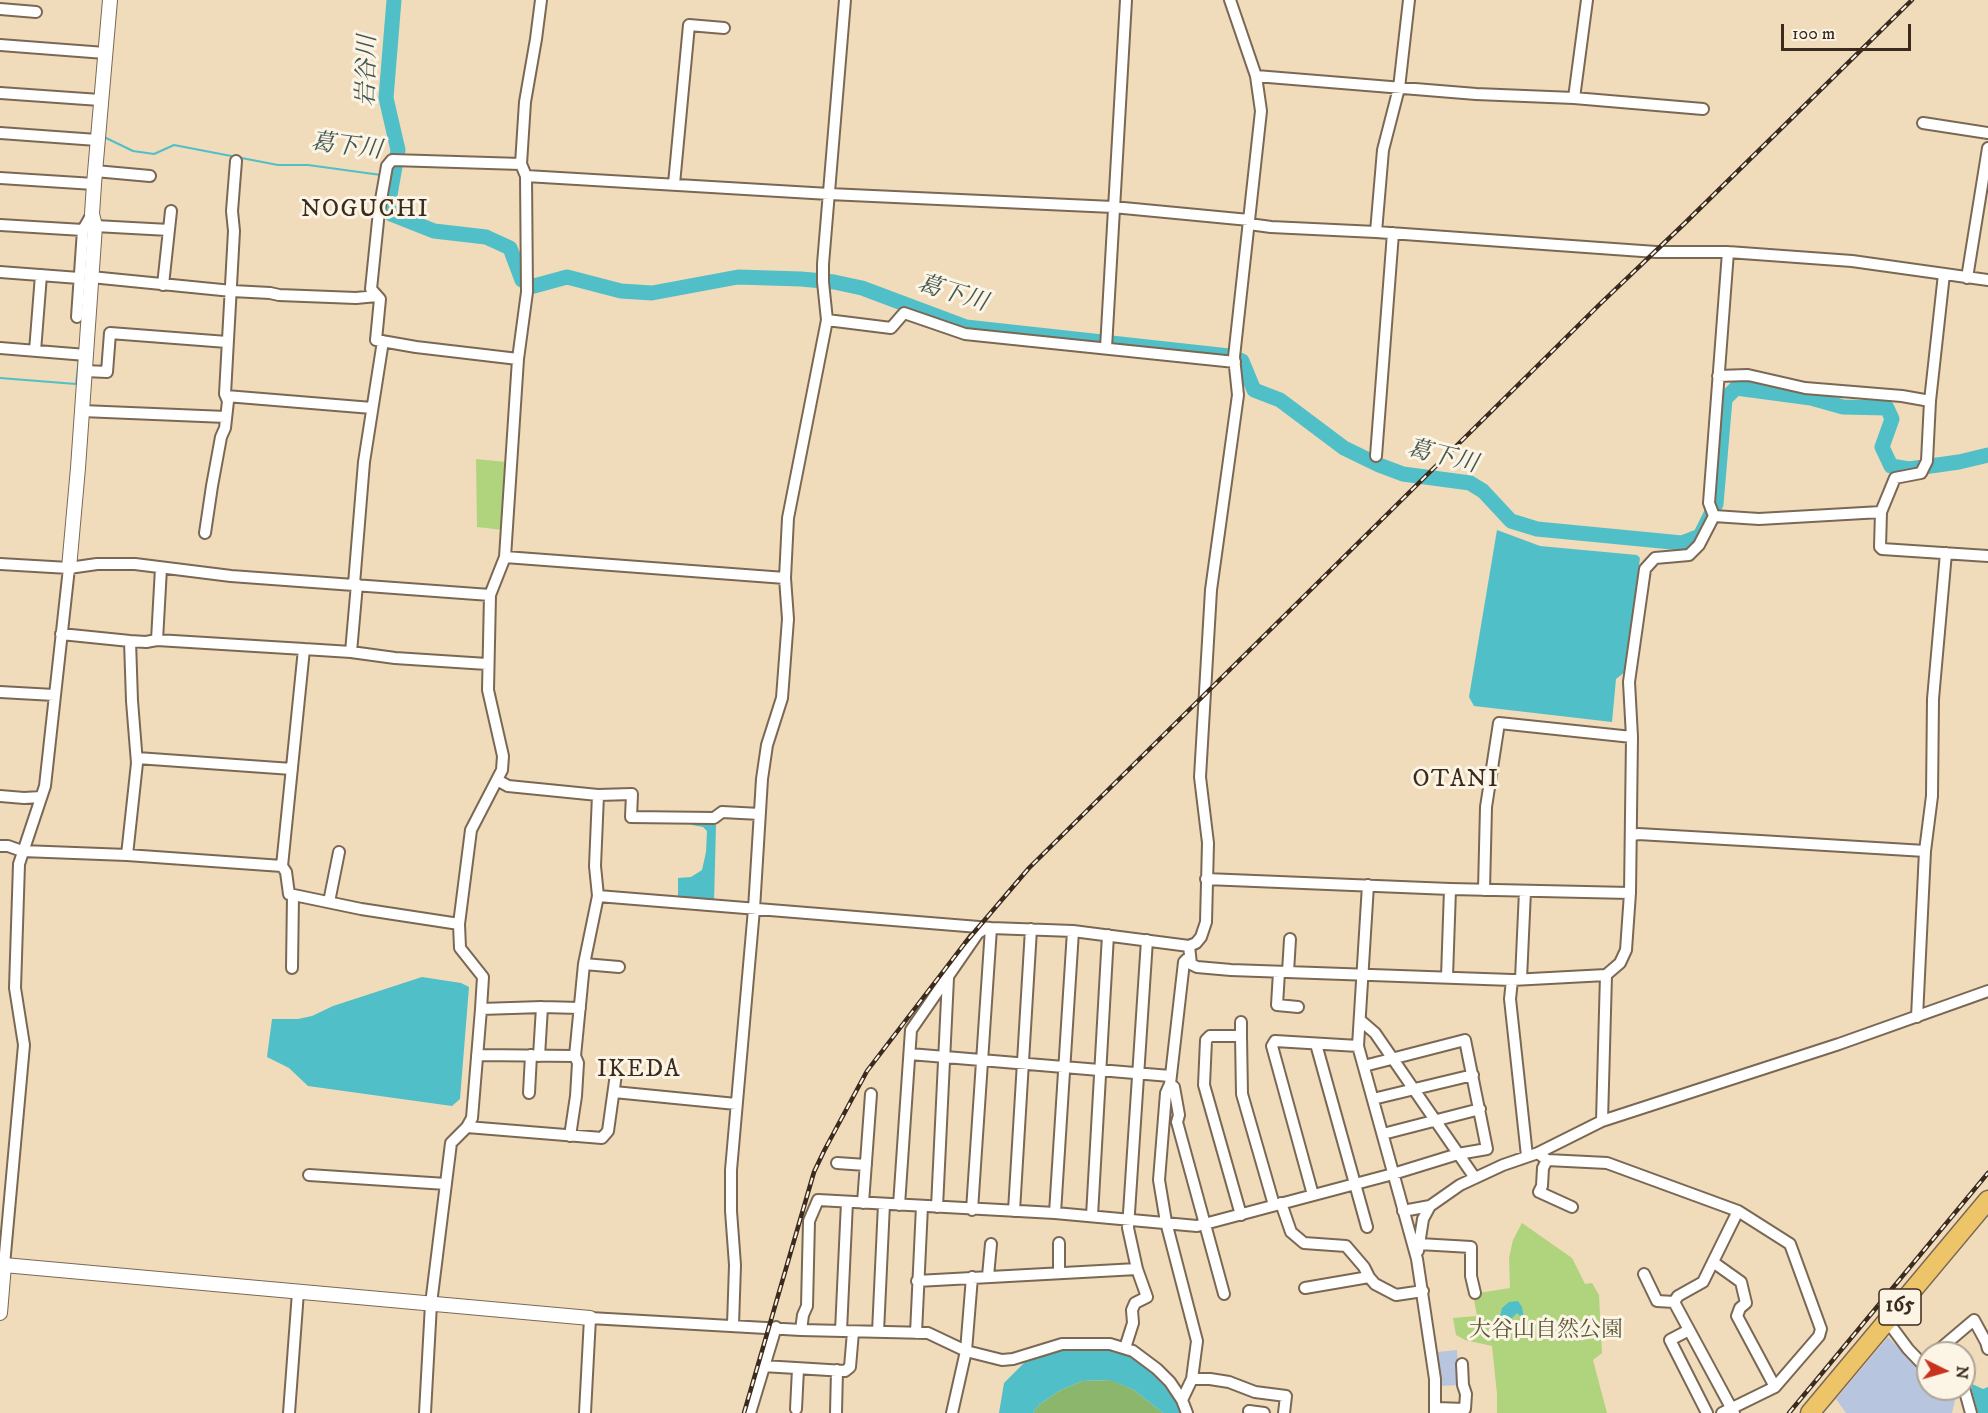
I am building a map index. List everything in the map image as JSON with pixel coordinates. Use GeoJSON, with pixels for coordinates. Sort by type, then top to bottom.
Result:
{"type":"FeatureCollection","features":[{"type":"Feature","properties":{"kind":"highway","name":"165"},"geometry":{"type":"LineString","coordinates":[[1810,1413],[1988,1200]]}},
{"type":"Feature","properties":{"kind":"street"},"geometry":{"type":"LineString","coordinates":[[0,1313],[24,1045],[15,988],[19,864],[45,786],[69,568],[86,355],[85,278],[110,0]]}},
{"type":"Feature","properties":{"kind":"street"},"geometry":{"type":"LineString","coordinates":[[425,1413],[431,1304],[451,1143],[467,1127],[472,1118],[481,1009],[483,977],[460,948],[459,924],[471,830],[502,770],[503,756],[488,690],[490,595],[505,557],[518,359],[527,292],[526,176],[521,164],[525,102],[541,0]]}},
{"type":"Feature","properties":{"kind":"street"},"geometry":{"type":"LineString","coordinates":[[733,1325],[735,1264],[731,1170],[754,909],[762,779],[767,745],[782,698],[788,619],[784,578],[788,518],[826,320],[823,264],[845,0]]}},
{"type":"Feature","properties":{"kind":"street"},"geometry":{"type":"LineString","coordinates":[[1106,348],[1126,0]]}},
{"type":"Feature","properties":{"kind":"street"},"geometry":{"type":"LineString","coordinates":[[1182,1400],[1192,1379],[1197,1341],[1166,1222],[1158,1180],[1166,1093],[1170,1080],[1184,962],[1201,937],[1206,922],[1208,843],[1200,777],[1211,590],[1238,395],[1235,362],[1261,111],[1256,76],[1230,0]]}},
{"type":"Feature","properties":{"kind":"street"},"geometry":{"type":"LineString","coordinates":[[1376,232],[1383,150],[1399,88],[1409,0]]}},
{"type":"Feature","properties":{"kind":"street"},"geometry":{"type":"LineString","coordinates":[[1574,98],[1587,0]]}},
{"type":"Feature","properties":{"kind":"street"},"geometry":{"type":"LineString","coordinates":[[0,9],[36,12]]}},
{"type":"Feature","properties":{"kind":"street"},"geometry":{"type":"LineString","coordinates":[[674,184],[689,25],[724,28]]}},
{"type":"Feature","properties":{"kind":"street"},"geometry":{"type":"LineString","coordinates":[[0,45],[105,53]]}},
{"type":"Feature","properties":{"kind":"street"},"geometry":{"type":"LineString","coordinates":[[1256,76],[1703,109]]}},
{"type":"Feature","properties":{"kind":"street"},"geometry":{"type":"LineString","coordinates":[[0,93],[100,100]]}},
{"type":"Feature","properties":{"kind":"street"},"geometry":{"type":"LineString","coordinates":[[1923,123],[1988,133]]}},
{"type":"Feature","properties":{"kind":"street"},"geometry":{"type":"LineString","coordinates":[[0,133],[97,140]]}},
{"type":"Feature","properties":{"kind":"street"},"geometry":{"type":"LineString","coordinates":[[1967,278],[1988,148]]}},
{"type":"Feature","properties":{"kind":"street"},"geometry":{"type":"LineString","coordinates":[[518,359],[376,340],[380,299],[371,289],[379,211],[387,166],[392,160],[521,164]]}},
{"type":"Feature","properties":{"kind":"street"},"geometry":{"type":"LineString","coordinates":[[205,533],[228,401],[226,396],[227,342],[232,291],[234,231],[232,211],[236,162]]}},
{"type":"Feature","properties":{"kind":"street"},"geometry":{"type":"LineString","coordinates":[[0,178],[150,176]]}},
{"type":"Feature","properties":{"kind":"street"},"geometry":{"type":"LineString","coordinates":[[526,176],[829,194],[1113,207],[1249,222],[1271,227],[1393,233],[1656,252],[1728,252],[1852,261],[1988,280]]}},
{"type":"Feature","properties":{"kind":"street"},"geometry":{"type":"LineString","coordinates":[[163,285],[171,211]]}},
{"type":"Feature","properties":{"kind":"street"},"geometry":{"type":"LineString","coordinates":[[0,225],[90,223],[169,230]]}},
{"type":"Feature","properties":{"kind":"street"},"geometry":{"type":"LineString","coordinates":[[1376,456],[1393,233]]}},
{"type":"Feature","properties":{"kind":"street"},"geometry":{"type":"LineString","coordinates":[[1189,952],[1191,964],[1197,967],[1517,979],[1606,975],[1620,963],[1626,950],[1630,893],[1632,737],[1629,682],[1646,569],[1655,558],[1689,555],[1699,545],[1714,516],[1709,503],[1728,252]]}},
{"type":"Feature","properties":{"kind":"street"},"geometry":{"type":"LineString","coordinates":[[0,272],[232,291],[356,298],[376,296]]}},
{"type":"Feature","properties":{"kind":"street"},"geometry":{"type":"LineString","coordinates":[[1944,274],[1930,401],[1927,461],[1921,473],[1895,478],[1881,512],[1880,547],[1882,549],[1988,556]]}},
{"type":"Feature","properties":{"kind":"street"},"geometry":{"type":"LineString","coordinates":[[35,351],[41,275]]}},
{"type":"Feature","properties":{"kind":"street"},"geometry":{"type":"LineString","coordinates":[[77,317],[85,278]]}},
{"type":"Feature","properties":{"kind":"street"},"geometry":{"type":"LineString","coordinates":[[826,320],[891,328],[904,313],[965,334],[1235,362]]}},
{"type":"Feature","properties":{"kind":"street"},"geometry":{"type":"LineString","coordinates":[[85,371],[107,372],[110,333],[227,342]]}},
{"type":"Feature","properties":{"kind":"street"},"geometry":{"type":"LineString","coordinates":[[351,652],[364,462],[383,341]]}},
{"type":"Feature","properties":{"kind":"street"},"geometry":{"type":"LineString","coordinates":[[0,348],[86,355]]}},
{"type":"Feature","properties":{"kind":"street"},"geometry":{"type":"LineString","coordinates":[[1718,376],[1748,375],[1805,388],[1902,396],[1930,401]]}},
{"type":"Feature","properties":{"kind":"street"},"geometry":{"type":"LineString","coordinates":[[226,396],[372,408]]}},
{"type":"Feature","properties":{"kind":"street"},"geometry":{"type":"LineString","coordinates":[[82,411],[226,417]]}},
{"type":"Feature","properties":{"kind":"street"},"geometry":{"type":"LineString","coordinates":[[1714,516],[1759,519],[1881,512]]}},
{"type":"Feature","properties":{"kind":"street"},"geometry":{"type":"LineString","coordinates":[[1917,1017],[1925,851],[1932,796],[1932,699],[1946,553]]}},
{"type":"Feature","properties":{"kind":"street"},"geometry":{"type":"LineString","coordinates":[[505,557],[784,578]]}},
{"type":"Feature","properties":{"kind":"street"},"geometry":{"type":"LineString","coordinates":[[0,564],[69,568],[97,564],[135,564],[231,576],[490,595]]}},
{"type":"Feature","properties":{"kind":"street"},"geometry":{"type":"LineString","coordinates":[[157,640],[161,568]]}},
{"type":"Feature","properties":{"kind":"street"},"geometry":{"type":"LineString","coordinates":[[61,634],[146,642],[157,640],[351,652],[395,658],[488,664]]}},
{"type":"Feature","properties":{"kind":"street"},"geometry":{"type":"LineString","coordinates":[[127,855],[136,758],[130,641]]}},
{"type":"Feature","properties":{"kind":"street"},"geometry":{"type":"LineString","coordinates":[[304,649],[282,866],[286,872],[289,894],[459,924]]}},
{"type":"Feature","properties":{"kind":"street"},"geometry":{"type":"LineString","coordinates":[[0,692],[54,695]]}},
{"type":"Feature","properties":{"kind":"street"},"geometry":{"type":"LineString","coordinates":[[1484,890],[1486,807],[1499,723],[1632,737]]}},
{"type":"Feature","properties":{"kind":"street"},"geometry":{"type":"LineString","coordinates":[[136,758],[292,769]]}},
{"type":"Feature","properties":{"kind":"street"},"geometry":{"type":"LineString","coordinates":[[497,780],[508,786],[598,795],[632,794],[631,817],[714,818],[722,812],[760,814]]}},
{"type":"Feature","properties":{"kind":"street"},"geometry":{"type":"LineString","coordinates":[[570,1136],[578,1063],[575,1056],[584,964],[598,896],[595,867],[598,795]]}},
{"type":"Feature","properties":{"kind":"street"},"geometry":{"type":"LineString","coordinates":[[0,796],[41,797]]}},
{"type":"Feature","properties":{"kind":"street"},"geometry":{"type":"LineString","coordinates":[[1631,836],[1638,834],[1760,840],[1925,851]]}},
{"type":"Feature","properties":{"kind":"street"},"geometry":{"type":"LineString","coordinates":[[0,846],[8,846],[22,852],[127,855],[282,866]]}},
{"type":"Feature","properties":{"kind":"street"},"geometry":{"type":"LineString","coordinates":[[329,902],[339,852]]}},
{"type":"Feature","properties":{"kind":"street"},"geometry":{"type":"LineString","coordinates":[[1206,879],[1450,889],[1630,893]]}},
{"type":"Feature","properties":{"kind":"street"},"geometry":{"type":"LineString","coordinates":[[1368,885],[1358,1046],[1417,1259],[1435,1379],[1435,1410],[1465,1411],[1467,1394],[1462,1385],[1462,1364]]}},
{"type":"Feature","properties":{"kind":"street"},"geometry":{"type":"LineString","coordinates":[[1447,977],[1450,889]]}},
{"type":"Feature","properties":{"kind":"street"},"geometry":{"type":"LineString","coordinates":[[1525,891],[1517,979],[1510,999],[1533,1155]]}},
{"type":"Feature","properties":{"kind":"street"},"geometry":{"type":"LineString","coordinates":[[292,968],[293,895]]}},
{"type":"Feature","properties":{"kind":"street"},"geometry":{"type":"LineString","coordinates":[[598,896],[989,928],[1073,931],[1147,940],[1189,952]]}},
{"type":"Feature","properties":{"kind":"street"},"geometry":{"type":"LineString","coordinates":[[899,1205],[911,1030],[978,933],[989,928]]}},
{"type":"Feature","properties":{"kind":"street"},"geometry":{"type":"LineString","coordinates":[[972,1210],[989,928]]}},
{"type":"Feature","properties":{"kind":"street"},"geometry":{"type":"LineString","coordinates":[[1014,1211],[1031,929]]}},
{"type":"Feature","properties":{"kind":"street"},"geometry":{"type":"LineString","coordinates":[[1055,1213],[1073,931]]}},
{"type":"Feature","properties":{"kind":"street"},"geometry":{"type":"LineString","coordinates":[[1092,1216],[1108,935]]}},
{"type":"Feature","properties":{"kind":"street"},"geometry":{"type":"LineString","coordinates":[[1290,939],[1277,1005],[1298,1007]]}},
{"type":"Feature","properties":{"kind":"street"},"geometry":{"type":"LineString","coordinates":[[1125,1348],[1133,1323],[1132,1310],[1135,1303],[1147,1297],[1137,1269],[1128,1218],[1147,940]]}},
{"type":"Feature","properties":{"kind":"street"},"geometry":{"type":"LineString","coordinates":[[584,964],[619,967]]}},
{"type":"Feature","properties":{"kind":"street"},"geometry":{"type":"LineString","coordinates":[[1602,1121],[1606,975]]}},
{"type":"Feature","properties":{"kind":"street"},"geometry":{"type":"LineString","coordinates":[[936,1207],[948,978]]}},
{"type":"Feature","properties":{"kind":"street"},"geometry":{"type":"LineString","coordinates":[[1417,1259],[1423,1219],[1431,1206],[1450,1191],[1475,1178],[1533,1155],[1602,1121],[1917,1017],[1988,991]]}},
{"type":"Feature","properties":{"kind":"street"},"geometry":{"type":"LineString","coordinates":[[481,1009],[542,1006],[580,1008]]}},
{"type":"Feature","properties":{"kind":"street"},"geometry":{"type":"LineString","coordinates":[[529,1092],[542,1006]]}},
{"type":"Feature","properties":{"kind":"street"},"geometry":{"type":"LineString","coordinates":[[1360,1020],[1376,1033],[1475,1178]]}},
{"type":"Feature","properties":{"kind":"street"},"geometry":{"type":"LineString","coordinates":[[1241,1022],[1242,1094],[1277,1204],[1291,1232],[1304,1243],[1346,1246],[1376,1284],[1396,1295],[1423,1291]]}},
{"type":"Feature","properties":{"kind":"street"},"geometry":{"type":"LineString","coordinates":[[1241,1036],[1210,1036],[1206,1040],[1204,1085],[1241,1215]]}},
{"type":"Feature","properties":{"kind":"street"},"geometry":{"type":"LineString","coordinates":[[801,1330],[807,1306],[809,1221],[818,1200],[1128,1218],[1197,1226],[1458,1154],[1487,1149],[1465,1040],[1364,1066]]}},
{"type":"Feature","properties":{"kind":"street"},"geometry":{"type":"LineString","coordinates":[[1313,1195],[1272,1046],[1275,1041],[1358,1046]]}},
{"type":"Feature","properties":{"kind":"street"},"geometry":{"type":"LineString","coordinates":[[1316,1044],[1367,1227]]}},
{"type":"Feature","properties":{"kind":"street"},"geometry":{"type":"LineString","coordinates":[[477,1054],[575,1056]]}},
{"type":"Feature","properties":{"kind":"street"},"geometry":{"type":"LineString","coordinates":[[910,1054],[1100,1069],[1138,1073],[1170,1080]]}},
{"type":"Feature","properties":{"kind":"street"},"geometry":{"type":"LineString","coordinates":[[467,1127],[602,1138],[608,1131],[616,1074]]}},
{"type":"Feature","properties":{"kind":"street"},"geometry":{"type":"LineString","coordinates":[[1373,1099],[1473,1075]]}},
{"type":"Feature","properties":{"kind":"street"},"geometry":{"type":"LineString","coordinates":[[1170,1080],[1179,1115],[1177,1122],[1224,1294]]}},
{"type":"Feature","properties":{"kind":"street"},"geometry":{"type":"LineString","coordinates":[[614,1092],[736,1104]]}},
{"type":"Feature","properties":{"kind":"street"},"geometry":{"type":"LineString","coordinates":[[863,1203],[871,1094]]}},
{"type":"Feature","properties":{"kind":"street"},"geometry":{"type":"LineString","coordinates":[[1383,1134],[1480,1109]]}},
{"type":"Feature","properties":{"kind":"street"},"geometry":{"type":"LineString","coordinates":[[1533,1155],[1547,1160],[1607,1163],[1738,1211],[1790,1244],[1821,1329],[1819,1336],[1775,1387],[1729,1411],[1674,1302]]}},
{"type":"Feature","properties":{"kind":"street"},"geometry":{"type":"LineString","coordinates":[[1547,1160],[1543,1168],[1542,1186],[1539,1192],[1572,1207]]}},
{"type":"Feature","properties":{"kind":"street"},"geometry":{"type":"LineString","coordinates":[[837,1163],[866,1165]]}},
{"type":"Feature","properties":{"kind":"street"},"geometry":{"type":"LineString","coordinates":[[309,1175],[446,1184]]}},
{"type":"Feature","properties":{"kind":"street"},"geometry":{"type":"LineString","coordinates":[[763,1366],[845,1371],[850,1367],[847,1331],[847,1202]]}},
{"type":"Feature","properties":{"kind":"street"},"geometry":{"type":"LineString","coordinates":[[878,1332],[884,1204]]}},
{"type":"Feature","properties":{"kind":"street"},"geometry":{"type":"LineString","coordinates":[[916,1332],[922,1206]]}},
{"type":"Feature","properties":{"kind":"street"},"geometry":{"type":"LineString","coordinates":[[1403,1211],[1431,1206]]}},
{"type":"Feature","properties":{"kind":"street"},"geometry":{"type":"LineString","coordinates":[[1674,1302],[1678,1296],[1703,1282],[1738,1211]]}},
{"type":"Feature","properties":{"kind":"street"},"geometry":{"type":"LineString","coordinates":[[1059,1243],[1059,1272]]}},
{"type":"Feature","properties":{"kind":"street"},"geometry":{"type":"LineString","coordinates":[[988,1276],[991,1244]]}},
{"type":"Feature","properties":{"kind":"street"},"geometry":{"type":"LineString","coordinates":[[1419,1244],[1471,1247],[1471,1276],[1475,1293]]}},
{"type":"Feature","properties":{"kind":"street"},"geometry":{"type":"LineString","coordinates":[[1713,1262],[1741,1282],[1746,1303],[1740,1308],[1737,1316],[1775,1387]]}},
{"type":"Feature","properties":{"kind":"street"},"geometry":{"type":"LineString","coordinates":[[4,1265],[590,1318],[801,1330],[916,1332],[942,1339],[966,1351],[1002,1360],[1013,1359],[1062,1344],[1100,1343],[1133,1351],[1157,1369],[1170,1382],[1182,1400],[1187,1413]]}},
{"type":"Feature","properties":{"kind":"street"},"geometry":{"type":"LineString","coordinates":[[918,1281],[1137,1269]]}},
{"type":"Feature","properties":{"kind":"street"},"geometry":{"type":"LineString","coordinates":[[1644,1274],[1657,1301],[1674,1302]]}},
{"type":"Feature","properties":{"kind":"street"},"geometry":{"type":"LineString","coordinates":[[952,1413],[966,1351],[972,1277]]}},
{"type":"Feature","properties":{"kind":"street"},"geometry":{"type":"LineString","coordinates":[[1305,1288],[1369,1277]]}},
{"type":"Feature","properties":{"kind":"street"},"geometry":{"type":"LineString","coordinates":[[289,1413],[298,1292]]}},
{"type":"Feature","properties":{"kind":"street"},"geometry":{"type":"LineString","coordinates":[[585,1413],[590,1318]]}},
{"type":"Feature","properties":{"kind":"street"},"geometry":{"type":"LineString","coordinates":[[1949,1341],[1974,1320],[1988,1350]]}},
{"type":"Feature","properties":{"kind":"street"},"geometry":{"type":"LineString","coordinates":[[1888,1322],[1908,1349],[1916,1356]]}},
{"type":"Feature","properties":{"kind":"street"},"geometry":{"type":"LineString","coordinates":[[750,1413],[776,1327]]}},
{"type":"Feature","properties":{"kind":"street"},"geometry":{"type":"LineString","coordinates":[[1689,1330],[1670,1340],[1707,1413]]}},
{"type":"Feature","properties":{"kind":"street"},"geometry":{"type":"LineString","coordinates":[[796,1409],[798,1369]]}},
{"type":"Feature","properties":{"kind":"street"},"geometry":{"type":"LineString","coordinates":[[836,1413],[837,1370]]}},
{"type":"Feature","properties":{"kind":"street"},"geometry":{"type":"LineString","coordinates":[[1192,1379],[1229,1382],[1255,1392],[1286,1396],[1284,1413]]}},
{"type":"Feature","properties":{"kind":"street"},"geometry":{"type":"LineString","coordinates":[[1249,1412],[1264,1413]]}},
{"type":"Feature","properties":{"kind":"shaded area"},"geometry":{"type":"Polygon","coordinates":[[[1888,1337],[1916,1366],[1916,1401],[1955,1401],[1952,1413],[1846,1413],[1836,1399],[1888,1337]]]}},
{"type":"Feature","properties":{"kind":"shaded area"},"geometry":{"type":"Polygon","coordinates":[[[1457,1350],[1459,1385],[1440,1386],[1437,1352],[1457,1350]]]}},
{"type":"Feature","properties":{"kind":"green space"},"geometry":{"type":"Polygon","coordinates":[[[476,459],[506,462],[503,530],[477,527],[476,459]]]}},
{"type":"Feature","properties":{"kind":"green space","name":"大谷山自然公園"},"geometry":{"type":"Polygon","coordinates":[[[1522,1223],[1572,1258],[1585,1284],[1592,1283],[1599,1295],[1602,1353],[1593,1360],[1607,1413],[1497,1413],[1492,1346],[1465,1340],[1456,1335],[1453,1318],[1477,1316],[1473,1294],[1510,1288],[1509,1258],[1513,1240],[1522,1223]]]}},
{"type":"Feature","properties":{"kind":"green space"},"geometry":{"type":"Polygon","coordinates":[[[1111,1380],[1134,1390],[1163,1413],[1033,1413],[1039,1405],[1059,1391],[1082,1381],[1111,1380]]]}},
{"type":"Feature","properties":{"kind":"water"},"geometry":{"type":"Polygon","coordinates":[[[1497,530],[1540,546],[1637,555],[1640,558],[1625,672],[1616,679],[1612,722],[1474,706],[1469,697],[1497,530]]]}},
{"type":"Feature","properties":{"kind":"water"},"geometry":{"type":"Polygon","coordinates":[[[692,823],[716,825],[714,902],[678,899],[678,878],[691,877],[702,870],[706,852],[707,831],[692,823]]]}},
{"type":"Feature","properties":{"kind":"water"},"geometry":{"type":"Polygon","coordinates":[[[422,977],[461,983],[469,987],[460,1099],[452,1106],[308,1086],[289,1068],[267,1057],[272,1019],[298,1019],[312,1016],[333,1006],[422,977]]]}},
{"type":"Feature","properties":{"kind":"water"},"geometry":{"type":"Polygon","coordinates":[[[1518,1301],[1522,1307],[1524,1320],[1517,1313],[1508,1322],[1503,1321],[1500,1317],[1502,1308],[1509,1302],[1518,1301]]]}},
{"type":"Feature","properties":{"kind":"water"},"geometry":{"type":"Polygon","coordinates":[[[1056,1349],[1123,1349],[1168,1383],[1185,1413],[1163,1413],[1134,1390],[1110,1380],[1082,1381],[1059,1391],[1039,1405],[1033,1413],[999,1413],[1004,1383],[1026,1361],[1056,1349]]]}},
{"type":"Feature","properties":{"kind":"water"},"geometry":{"type":"Polygon","coordinates":[[[1976,1386],[1983,1389],[1988,1387],[1988,1413],[1978,1413],[1975,1401],[1976,1386]]]}},
{"type":"Feature","properties":{"kind":"waterway","name":"葛下川"},"geometry":{"type":"LineString","coordinates":[[394,0],[386,98],[398,150],[388,206],[391,214],[434,231],[486,237],[510,248],[522,280],[534,286],[567,277],[621,291],[652,293],[738,277],[834,282],[862,288],[966,327],[1229,356],[1242,361],[1254,390],[1280,400],[1344,448],[1403,474],[1470,483],[1483,491],[1511,521],[1537,529],[1682,543],[1700,536],[1716,504],[1725,399],[1736,388],[1811,398],[1843,407],[1887,408],[1892,419],[1882,447],[1891,466],[1909,469],[1959,462],[1988,455]]}},
{"type":"Feature","properties":{"kind":"waterway","name":"葛下川"},"geometry":{"type":"LineString","coordinates":[[104,137],[133,151],[154,154],[174,145],[278,165],[308,165],[381,175]]}},
{"type":"Feature","properties":{"kind":"waterway","name":"葛下川"},"geometry":{"type":"LineString","coordinates":[[0,378],[76,384],[79,358]]}},
{"type":"Feature","properties":{"kind":"railway"},"geometry":{"type":"LineString","coordinates":[[744,1413],[814,1172],[867,1071],[965,943],[1029,868],[1600,304],[1912,0]]}},
{"type":"Feature","properties":{"kind":"railway"},"geometry":{"type":"LineString","coordinates":[[1789,1413],[1988,1173]]}},
{"type":"Feature","properties":{"kind":"district","name":"NOGUCHI"},"geometry":{"type":"Point","coordinates":[365,211]}},
{"type":"Feature","properties":{"kind":"district","name":"OTANI"},"geometry":{"type":"Point","coordinates":[1456,781]}},
{"type":"Feature","properties":{"kind":"district","name":"IKEDA"},"geometry":{"type":"Point","coordinates":[639,1071]}},
{"type":"Feature","properties":{"kind":"water label","name":"岩谷川"},"geometry":{"type":"Point","coordinates":[369,71]}}]}
